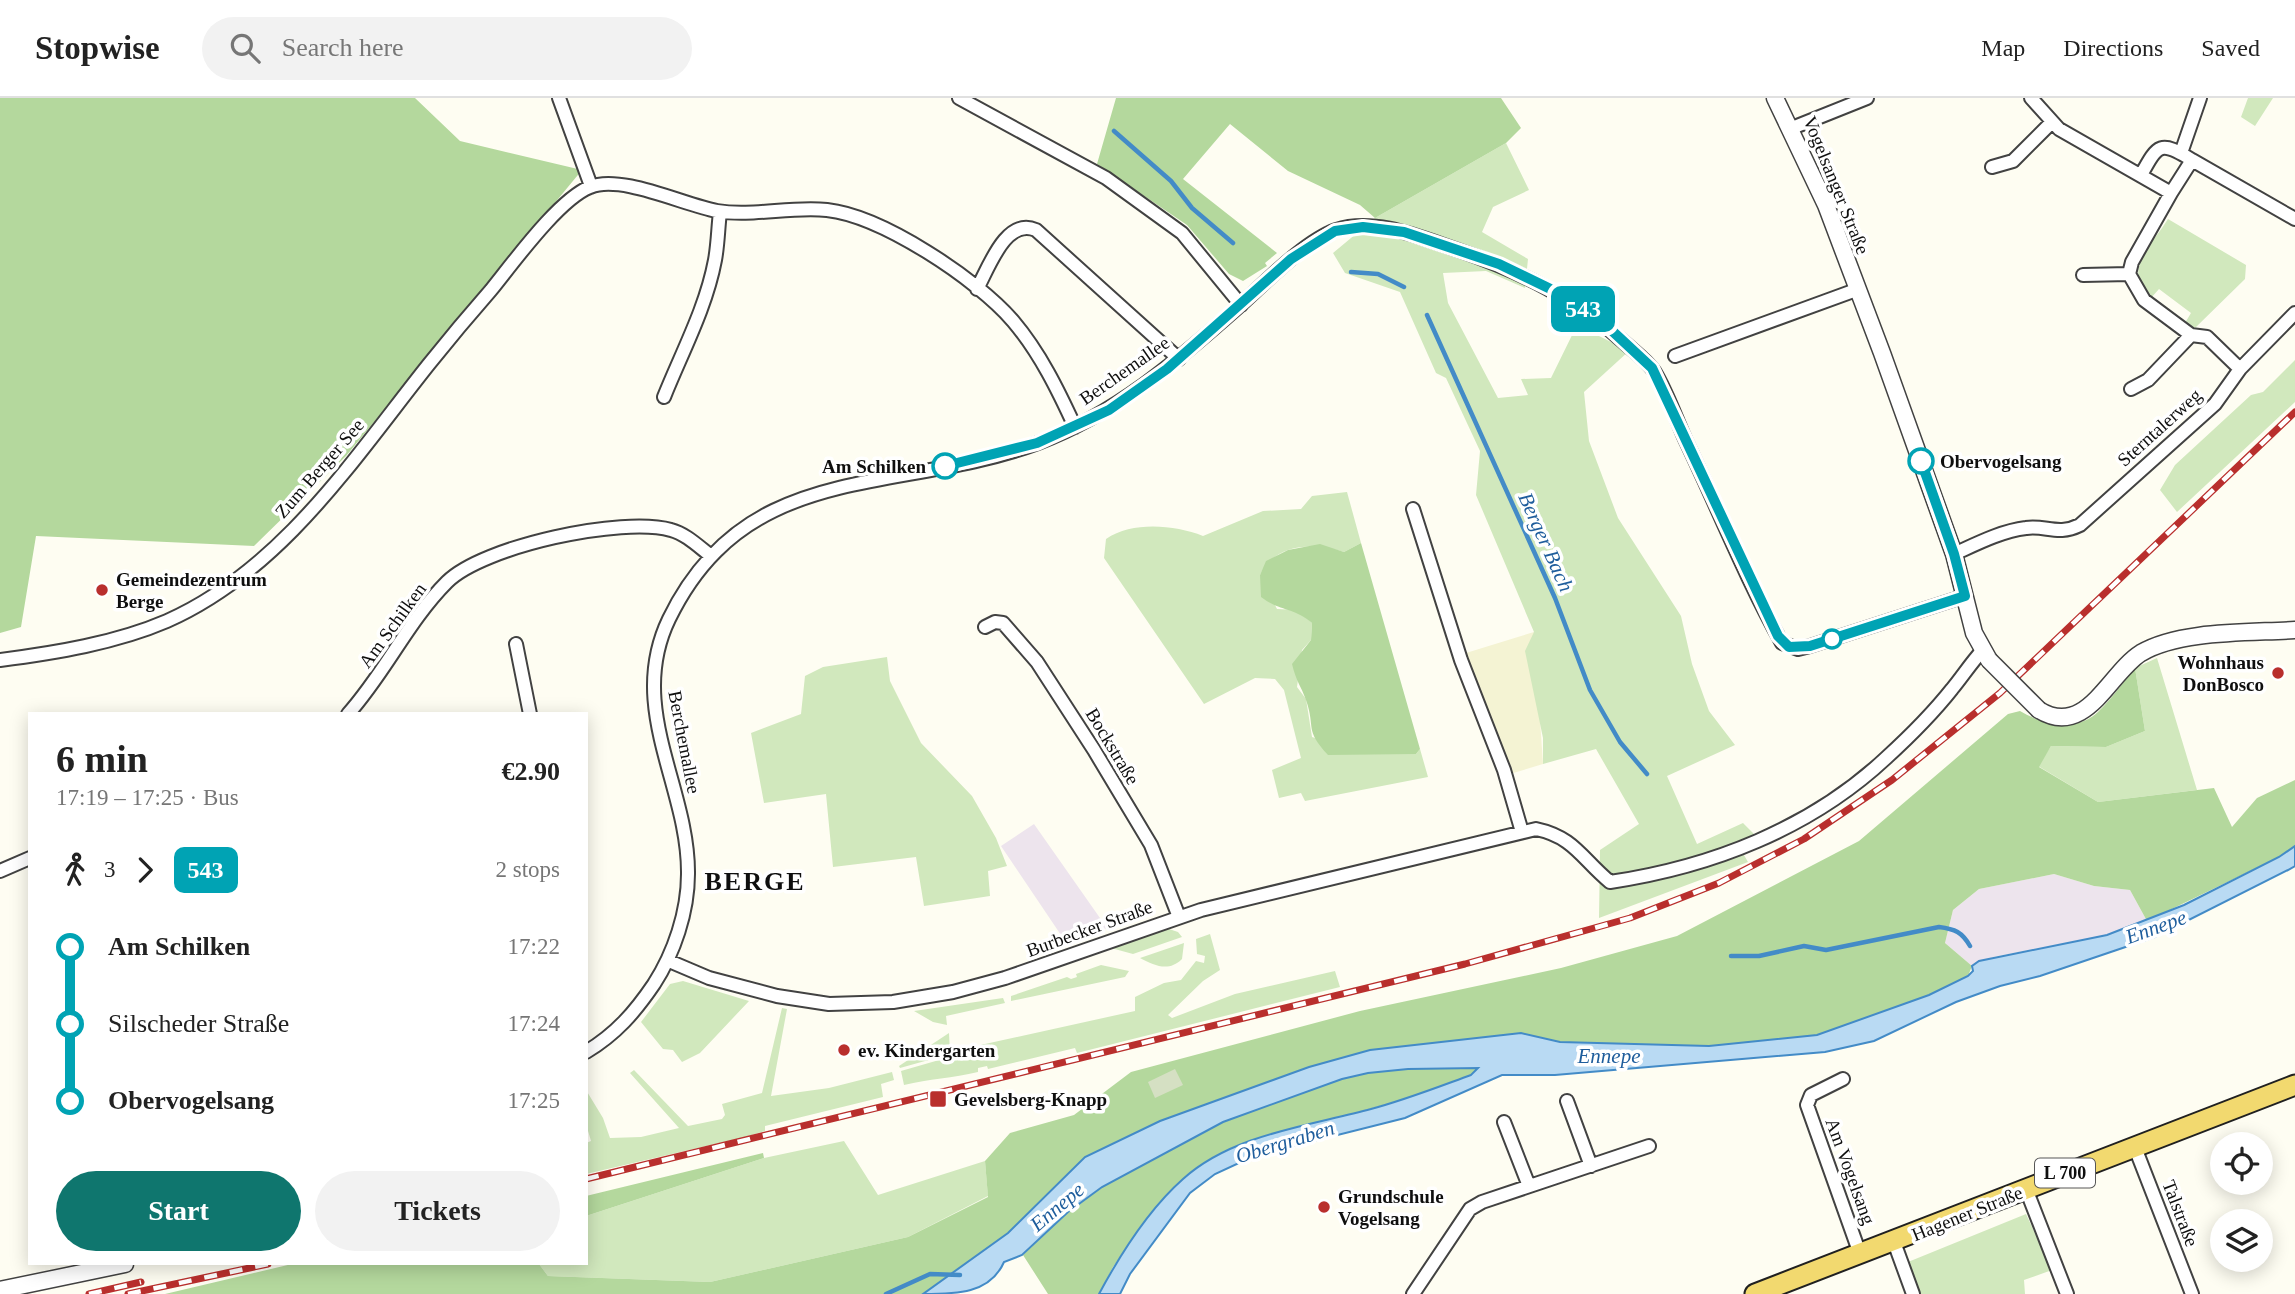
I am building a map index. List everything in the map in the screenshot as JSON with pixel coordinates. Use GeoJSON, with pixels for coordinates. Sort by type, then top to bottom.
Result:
{"type":"FeatureCollection","features":[{"type":"Feature","properties":{"kind":"main road","name":"Hagener Straße"},"geometry":{"type":"LineString","coordinates":[[1755,1294],[1894,1242],[2134,1145],[2295,1085]]}},
{"type":"Feature","properties":{"kind":"street"},"geometry":{"type":"LineString","coordinates":[[559,98],[591,186],[621,184],[720,212],[830,210],[900,234],[957,272],[1011,319],[1046,366],[1075,427]]}},
{"type":"Feature","properties":{"kind":"street"},"geometry":{"type":"LineString","coordinates":[[959,98],[1106,178],[1182,233],[1241,305]]}},
{"type":"Feature","properties":{"kind":"street","name":"Vogelsanger Straße"},"geometry":{"type":"LineString","coordinates":[[1775,98],[1792,128],[1826,205],[1888,369],[1954,554],[1972,627],[1985,656],[2039,710],[2055,718],[2082,712],[2100,697],[2130,661],[2166,642],[2295,630]]}},
{"type":"Feature","properties":{"kind":"street"},"geometry":{"type":"LineString","coordinates":[[1792,128],[1867,98]]}},
{"type":"Feature","properties":{"kind":"street"},"geometry":{"type":"LineString","coordinates":[[2031,98],[2050,122],[2171,193]]}},
{"type":"Feature","properties":{"kind":"street"},"geometry":{"type":"LineString","coordinates":[[2200,98],[2186,156],[2171,193],[2132,262],[2130,274],[2144,300],[2191,335],[2207,337],[2240,369]]}},
{"type":"Feature","properties":{"kind":"street"},"geometry":{"type":"LineString","coordinates":[[1992,167],[2013,161],[2050,122]]}},
{"type":"Feature","properties":{"kind":"street"},"geometry":{"type":"LineString","coordinates":[[2140,175],[2154,151],[2162,146],[2186,156],[2295,219]]}},
{"type":"Feature","properties":{"kind":"street","name":"Zum Berger See"},"geometry":{"type":"LineString","coordinates":[[0,660],[60,650],[166,621],[223,589],[300,523],[345,473],[430,362],[522,252],[561,209],[591,186]]}},
{"type":"Feature","properties":{"kind":"street"},"geometry":{"type":"LineString","coordinates":[[664,397],[697,322],[715,260],[720,212]]}},
{"type":"Feature","properties":{"kind":"street"},"geometry":{"type":"LineString","coordinates":[[976,289],[1008,236],[1019,227],[1027,226],[1036,230],[1179,359]]}},
{"type":"Feature","properties":{"kind":"street","name":"Berchemallee"},"geometry":{"type":"LineString","coordinates":[[588,1050],[628,1020],[669,961],[685,905],[689,875],[687,851],[661,741],[653,688],[654,668],[668,621],[696,573],[711,556],[761,515],[785,503],[827,490],[989,457],[1037,443],[1075,427],[1122,401],[1179,359],[1291,259],[1335,231],[1363,227],[1404,232],[1499,264],[1567,297],[1608,327],[1652,368],[1782,643],[1798,649],[1810,646],[1965,596]]}},
{"type":"Feature","properties":{"kind":"street"},"geometry":{"type":"LineString","coordinates":[[2083,275],[2130,274]]}},
{"type":"Feature","properties":{"kind":"street"},"geometry":{"type":"LineString","coordinates":[[1675,356],[1856,290]]}},
{"type":"Feature","properties":{"kind":"street","name":"Sterntalerweg"},"geometry":{"type":"LineString","coordinates":[[1954,554],[1987,539],[2028,527],[2051,531],[2070,530],[2080,525],[2215,404],[2240,369],[2295,313]]}},
{"type":"Feature","properties":{"kind":"street"},"geometry":{"type":"LineString","coordinates":[[2131,389],[2148,380],[2191,335]]}},
{"type":"Feature","properties":{"kind":"street"},"geometry":{"type":"LineString","coordinates":[[1413,509],[1461,660],[1504,770],[1522,832]]}},
{"type":"Feature","properties":{"kind":"street","name":"Am Schilken"},"geometry":{"type":"LineString","coordinates":[[350,712],[381,673],[422,609],[438,595],[446,583],[484,557],[532,542],[638,526],[673,530],[711,556]]}},
{"type":"Feature","properties":{"kind":"street","name":"Bockstraße"},"geometry":{"type":"LineString","coordinates":[[985,626],[995,622],[1003,623],[1044,673],[1151,845],[1179,917]]}},
{"type":"Feature","properties":{"kind":"street"},"geometry":{"type":"LineString","coordinates":[[516,644],[530,712]]}},
{"type":"Feature","properties":{"kind":"street","name":"Burbecker Straße"},"geometry":{"type":"LineString","coordinates":[[669,961],[751,991],[829,1004],[879,1004],[976,987],[1179,917],[1536,829],[1562,837],[1610,882],[1647,877],[1764,840],[1821,810],[1886,759],[1985,656]]}},
{"type":"Feature","properties":{"kind":"street"},"geometry":{"type":"LineString","coordinates":[[0,871],[28,859]]}},
{"type":"Feature","properties":{"kind":"street","name":"Am Vogelsang"},"geometry":{"type":"LineString","coordinates":[[1843,1079],[1811,1095],[1807,1105],[1860,1254]]}},
{"type":"Feature","properties":{"kind":"street"},"geometry":{"type":"LineString","coordinates":[[1567,1101],[1591,1166]]}},
{"type":"Feature","properties":{"kind":"street"},"geometry":{"type":"LineString","coordinates":[[1504,1122],[1529,1186]]}},
{"type":"Feature","properties":{"kind":"street","name":"Talstraße"},"geometry":{"type":"LineString","coordinates":[[2134,1145],[2192,1294]]}},
{"type":"Feature","properties":{"kind":"street"},"geometry":{"type":"LineString","coordinates":[[1413,1294],[1470,1209],[1529,1186],[1649,1146]]}},
{"type":"Feature","properties":{"kind":"street"},"geometry":{"type":"LineString","coordinates":[[2026,1189],[2067,1294]]}},
{"type":"Feature","properties":{"kind":"street"},"geometry":{"type":"LineString","coordinates":[[1894,1242],[1913,1294]]}},
{"type":"Feature","properties":{"kind":"street"},"geometry":{"type":"LineString","coordinates":[[0,1290],[120,1265]]}},
{"type":"Feature","properties":{"kind":"shaded area"},"geometry":{"type":"Polygon","coordinates":[[[1034,824],[1107,928],[1097,934],[1074,935],[1065,941],[1001,846],[1034,824]]]}},
{"type":"Feature","properties":{"kind":"shaded area"},"geometry":{"type":"Polygon","coordinates":[[[2054,874],[2094,886],[2130,890],[2147,921],[2107,935],[1993,957],[1972,966],[1945,943],[1953,910],[1979,889],[2054,874]]]}},
{"type":"Feature","properties":{"kind":"green space"},"geometry":{"type":"Polygon","coordinates":[[[0,98],[415,98],[460,141],[582,170],[346,456],[254,546],[36,536],[21,627],[0,633],[0,98]]]}},
{"type":"Feature","properties":{"kind":"green space"},"geometry":{"type":"Polygon","coordinates":[[[1116,98],[1501,98],[1521,128],[1506,143],[1375,218],[1360,205],[1288,171],[1230,124],[1183,179],[1277,253],[1265,263],[1267,266],[1243,281],[1229,274],[1187,225],[1097,164],[1116,98]]]}},
{"type":"Feature","properties":{"kind":"green space"},"geometry":{"type":"Polygon","coordinates":[[[2248,98],[2273,98],[2255,126],[2241,117],[2248,98]]]}},
{"type":"Feature","properties":{"kind":"green space"},"geometry":{"type":"Polygon","coordinates":[[[1506,143],[1529,190],[1493,207],[1482,232],[1528,259],[1525,288],[1486,271],[1443,273],[1448,303],[1498,398],[1528,395],[1521,379],[1551,378],[1577,325],[1629,351],[1584,392],[1589,441],[1618,518],[1681,616],[1692,664],[1709,711],[1735,745],[1667,776],[1697,844],[1743,823],[1755,835],[1737,843],[1748,862],[1599,918],[1600,850],[1639,824],[1596,749],[1543,764],[1543,738],[1525,651],[1534,632],[1476,495],[1480,451],[1446,378],[1436,373],[1400,292],[1345,273],[1333,253],[1375,218],[1506,143]]]}},
{"type":"Feature","properties":{"kind":"green space"},"geometry":{"type":"Polygon","coordinates":[[[2168,219],[2246,265],[2245,279],[2195,328],[2185,323],[2191,313],[2159,289],[2151,298],[2138,278],[2139,267],[2148,247],[2168,219]]]}},
{"type":"Feature","properties":{"kind":"green space"},"geometry":{"type":"Polygon","coordinates":[[[2295,360],[2295,402],[2177,512],[2160,490],[2175,465],[2251,395],[2263,392],[2295,360]]]}},
{"type":"Feature","properties":{"kind":"green space"},"geometry":{"type":"Polygon","coordinates":[[[1347,492],[1361,543],[1344,552],[1308,546],[1285,551],[1275,556],[1260,575],[1277,609],[1298,610],[1312,623],[1311,640],[1302,650],[1297,687],[1306,699],[1312,737],[1363,753],[1416,754],[1420,749],[1428,777],[1305,801],[1301,793],[1279,798],[1272,770],[1301,758],[1284,690],[1275,679],[1255,678],[1204,704],[1104,558],[1106,539],[1128,529],[1141,527],[1167,527],[1203,536],[1263,511],[1301,509],[1312,496],[1347,492]]]}},
{"type":"Feature","properties":{"kind":"green space"},"geometry":{"type":"Polygon","coordinates":[[[1361,543],[1420,749],[1416,754],[1328,755],[1313,734],[1306,700],[1292,664],[1311,640],[1312,623],[1299,614],[1261,597],[1260,575],[1266,561],[1288,550],[1320,544],[1344,552],[1361,543]]]}},
{"type":"Feature","properties":{"kind":"green space"},"geometry":{"type":"Polygon","coordinates":[[[1534,632],[1543,764],[1510,774],[1466,653],[1534,632]]]}},
{"type":"Feature","properties":{"kind":"green space"},"geometry":{"type":"Polygon","coordinates":[[[887,657],[890,681],[921,743],[972,796],[996,838],[1007,866],[988,871],[990,896],[924,906],[916,857],[833,867],[826,794],[764,803],[751,733],[801,714],[805,676],[823,667],[887,657]]]}},
{"type":"Feature","properties":{"kind":"green space"},"geometry":{"type":"Polygon","coordinates":[[[2157,658],[2197,790],[2098,802],[2038,766],[2051,746],[2106,747],[2145,731],[2135,668],[2157,658]]]}},
{"type":"Feature","properties":{"kind":"green space"},"geometry":{"type":"Polygon","coordinates":[[[2135,668],[2145,731],[2106,747],[2051,746],[2039,767],[2098,802],[2214,788],[2232,827],[2257,798],[2295,780],[2295,846],[2279,857],[2147,921],[2130,890],[2094,886],[2054,874],[1979,889],[1953,910],[1945,943],[1972,966],[1968,976],[1929,995],[1817,1035],[1709,1046],[1560,1042],[1521,1033],[1370,1050],[1309,1067],[1160,1121],[1085,1157],[1008,1233],[923,1294],[165,1294],[288,1265],[540,1265],[548,1276],[710,1282],[908,1237],[988,1197],[985,1161],[1010,1133],[1074,1115],[1131,1072],[1360,1011],[1561,968],[1677,936],[1859,841],[2008,714],[2020,711],[2054,724],[2072,724],[2090,718],[2135,668]]]}},
{"type":"Feature","properties":{"kind":"green space"},"geometry":{"type":"Polygon","coordinates":[[[1166,928],[1178,932],[1182,937],[1133,954],[1111,948],[1166,928]]]}},
{"type":"Feature","properties":{"kind":"green space"},"geometry":{"type":"Polygon","coordinates":[[[1210,934],[1220,970],[1203,981],[1168,1015],[1172,1018],[1235,994],[1335,971],[1340,987],[1077,1053],[1075,1048],[988,1069],[987,1066],[978,1068],[978,1072],[969,1074],[904,1085],[901,1071],[953,1056],[953,1051],[1135,1011],[1135,997],[1164,983],[1181,980],[1196,961],[1204,963],[1205,956],[1197,954],[1196,939],[1210,934]]]}},
{"type":"Feature","properties":{"kind":"green space"},"geometry":{"type":"Polygon","coordinates":[[[1184,943],[1182,959],[1167,967],[1140,958],[1184,943]]]}},
{"type":"Feature","properties":{"kind":"green space"},"geometry":{"type":"Polygon","coordinates":[[[1101,965],[1129,971],[1125,977],[1011,1001],[1011,996],[1067,977],[1077,977],[1076,974],[1101,965]]]}},
{"type":"Feature","properties":{"kind":"green space"},"geometry":{"type":"Polygon","coordinates":[[[683,981],[749,1001],[700,1053],[682,1062],[673,1050],[663,1049],[641,1022],[670,984],[683,981]]]}},
{"type":"Feature","properties":{"kind":"green space"},"geometry":{"type":"Polygon","coordinates":[[[1003,998],[1005,1003],[946,1016],[947,1025],[933,1022],[914,1011],[1003,998]]]}},
{"type":"Feature","properties":{"kind":"green space"},"geometry":{"type":"Polygon","coordinates":[[[782,1008],[787,1009],[771,1096],[829,1088],[892,1072],[894,1080],[881,1084],[883,1097],[765,1126],[765,1131],[745,1137],[588,1174],[588,1142],[591,1141],[588,1131],[588,1093],[603,1118],[610,1138],[641,1137],[679,1128],[630,1073],[634,1070],[688,1126],[722,1119],[725,1115],[722,1104],[762,1093],[782,1008]]]}},
{"type":"Feature","properties":{"kind":"green space"},"geometry":{"type":"Polygon","coordinates":[[[949,1033],[950,1054],[900,1068],[899,1066],[949,1033]]]}},
{"type":"Feature","properties":{"kind":"green space"},"geometry":{"type":"Polygon","coordinates":[[[1479,1068],[1472,1075],[1401,1100],[1231,1148],[1150,1214],[1113,1267],[1099,1294],[1048,1294],[1023,1255],[1068,1212],[1102,1187],[1223,1122],[1342,1079],[1368,1073],[1408,1069],[1479,1068]]]}},
{"type":"Feature","properties":{"kind":"green space"},"geometry":{"type":"Polygon","coordinates":[[[1175,1069],[1183,1085],[1155,1098],[1148,1082],[1175,1069]]]}},
{"type":"Feature","properties":{"kind":"green space"},"geometry":{"type":"Polygon","coordinates":[[[844,1141],[878,1195],[985,1161],[988,1196],[908,1237],[710,1282],[548,1276],[540,1265],[588,1265],[588,1215],[764,1158],[844,1141]]]}},
{"type":"Feature","properties":{"kind":"green space"},"geometry":{"type":"Polygon","coordinates":[[[763,1153],[764,1158],[588,1215],[588,1196],[763,1153]]]}},
{"type":"Feature","properties":{"kind":"green space"},"geometry":{"type":"Polygon","coordinates":[[[2026,1214],[2052,1270],[2024,1280],[2025,1294],[1920,1294],[1908,1262],[2026,1214]]]}},
{"type":"Feature","properties":{"kind":"water"},"geometry":{"type":"Polygon","coordinates":[[[2295,846],[2295,866],[2155,937],[1956,1002],[1874,1041],[1825,1052],[1555,1075],[1502,1075],[1405,1118],[1254,1156],[1215,1174],[1190,1193],[1130,1274],[1120,1294],[1099,1294],[1147,1218],[1170,1191],[1203,1164],[1248,1142],[1396,1102],[1471,1075],[1478,1068],[1408,1069],[1342,1079],[1223,1122],[1102,1187],[1068,1212],[1022,1255],[1004,1262],[998,1273],[981,1286],[948,1294],[923,1294],[1008,1233],[1085,1157],[1160,1121],[1309,1067],[1370,1050],[1521,1033],[1560,1042],[1709,1046],[1817,1035],[1929,995],[1968,976],[1973,971],[1972,966],[1979,961],[2107,935],[2184,905],[2279,857],[2295,846]]]}},
{"type":"Feature","properties":{"kind":"waterway","name":"Berger Bach"},"geometry":{"type":"LineString","coordinates":[[1114,131],[1171,181],[1192,208],[1233,243]]}},
{"type":"Feature","properties":{"kind":"waterway","name":"Berger Bach"},"geometry":{"type":"LineString","coordinates":[[1351,272],[1378,274],[1404,287]]}},
{"type":"Feature","properties":{"kind":"waterway","name":"Berger Bach"},"geometry":{"type":"LineString","coordinates":[[1427,315],[1555,598],[1590,690],[1620,742],[1647,774]]}},
{"type":"Feature","properties":{"kind":"waterway","name":"Berger Bach"},"geometry":{"type":"LineString","coordinates":[[1731,956],[1759,956],[1804,946],[1826,950],[1939,927],[1958,932],[1970,946]]}},
{"type":"Feature","properties":{"kind":"waterway"},"geometry":{"type":"LineString","coordinates":[[886,1294],[930,1274],[960,1275]]}},
{"type":"Feature","properties":{"kind":"railway"},"geometry":{"type":"LineString","coordinates":[[588,1179],[1465,964],[1630,918],[1719,883],[1804,839],[1892,780],[2000,693],[2295,412]]}},
{"type":"Feature","properties":{"kind":"railway"},"geometry":{"type":"LineString","coordinates":[[128,1294],[263,1265]]}},
{"type":"Feature","properties":{"kind":"railway"},"geometry":{"type":"LineString","coordinates":[[89,1294],[141,1282]]}},
{"type":"Feature","properties":{"kind":"bus line","name":"543"},"geometry":{"type":"LineString","coordinates":[[945,466],[1037,443],[1102,414],[1167,369],[1291,259],[1335,231],[1363,227],[1404,232],[1499,264],[1567,297],[1608,327],[1652,368],[1778,636],[1782,643],[1789,647],[1798,649],[1810,646],[1965,596],[1954,554],[1921,461]]}},
{"type":"Feature","properties":{"kind":"place","name":"Obervogelsang"},"geometry":{"type":"Point","coordinates":[1921,461]}},
{"type":"Feature","properties":{"kind":"place","name":"Am Schilken"},"geometry":{"type":"Point","coordinates":[945,466]}},
{"type":"Feature","properties":{"kind":"place","name":"Gemeindezentrum Berge"},"geometry":{"type":"Point","coordinates":[102,590]}},
{"type":"Feature","properties":{"kind":"place","name":"Wohnhaus DonBosco"},"geometry":{"type":"Point","coordinates":[2278,673]}},
{"type":"Feature","properties":{"kind":"place","name":"ev. Kindergarten"},"geometry":{"type":"Point","coordinates":[844,1050]}},
{"type":"Feature","properties":{"kind":"place","name":"Gevelsberg-Knapp"},"geometry":{"type":"Point","coordinates":[938,1099]}},
{"type":"Feature","properties":{"kind":"place","name":"Grundschule Vogelsang"},"geometry":{"type":"Point","coordinates":[1324,1207]}},
{"type":"Feature","properties":{"kind":"district","name":"BERGE"},"geometry":{"type":"Point","coordinates":[755,881]}},
{"type":"Feature","properties":{"kind":"water label","name":"Ennepe"},"geometry":{"type":"Point","coordinates":[2156,927]}},
{"type":"Feature","properties":{"kind":"water label","name":"Ennepe"},"geometry":{"type":"Point","coordinates":[1609,1056]}},
{"type":"Feature","properties":{"kind":"water label","name":"Obergraben"},"geometry":{"type":"Point","coordinates":[1285,1142]}},
{"type":"Feature","properties":{"kind":"water label","name":"Ennepe"},"geometry":{"type":"Point","coordinates":[1057,1207]}}]}
